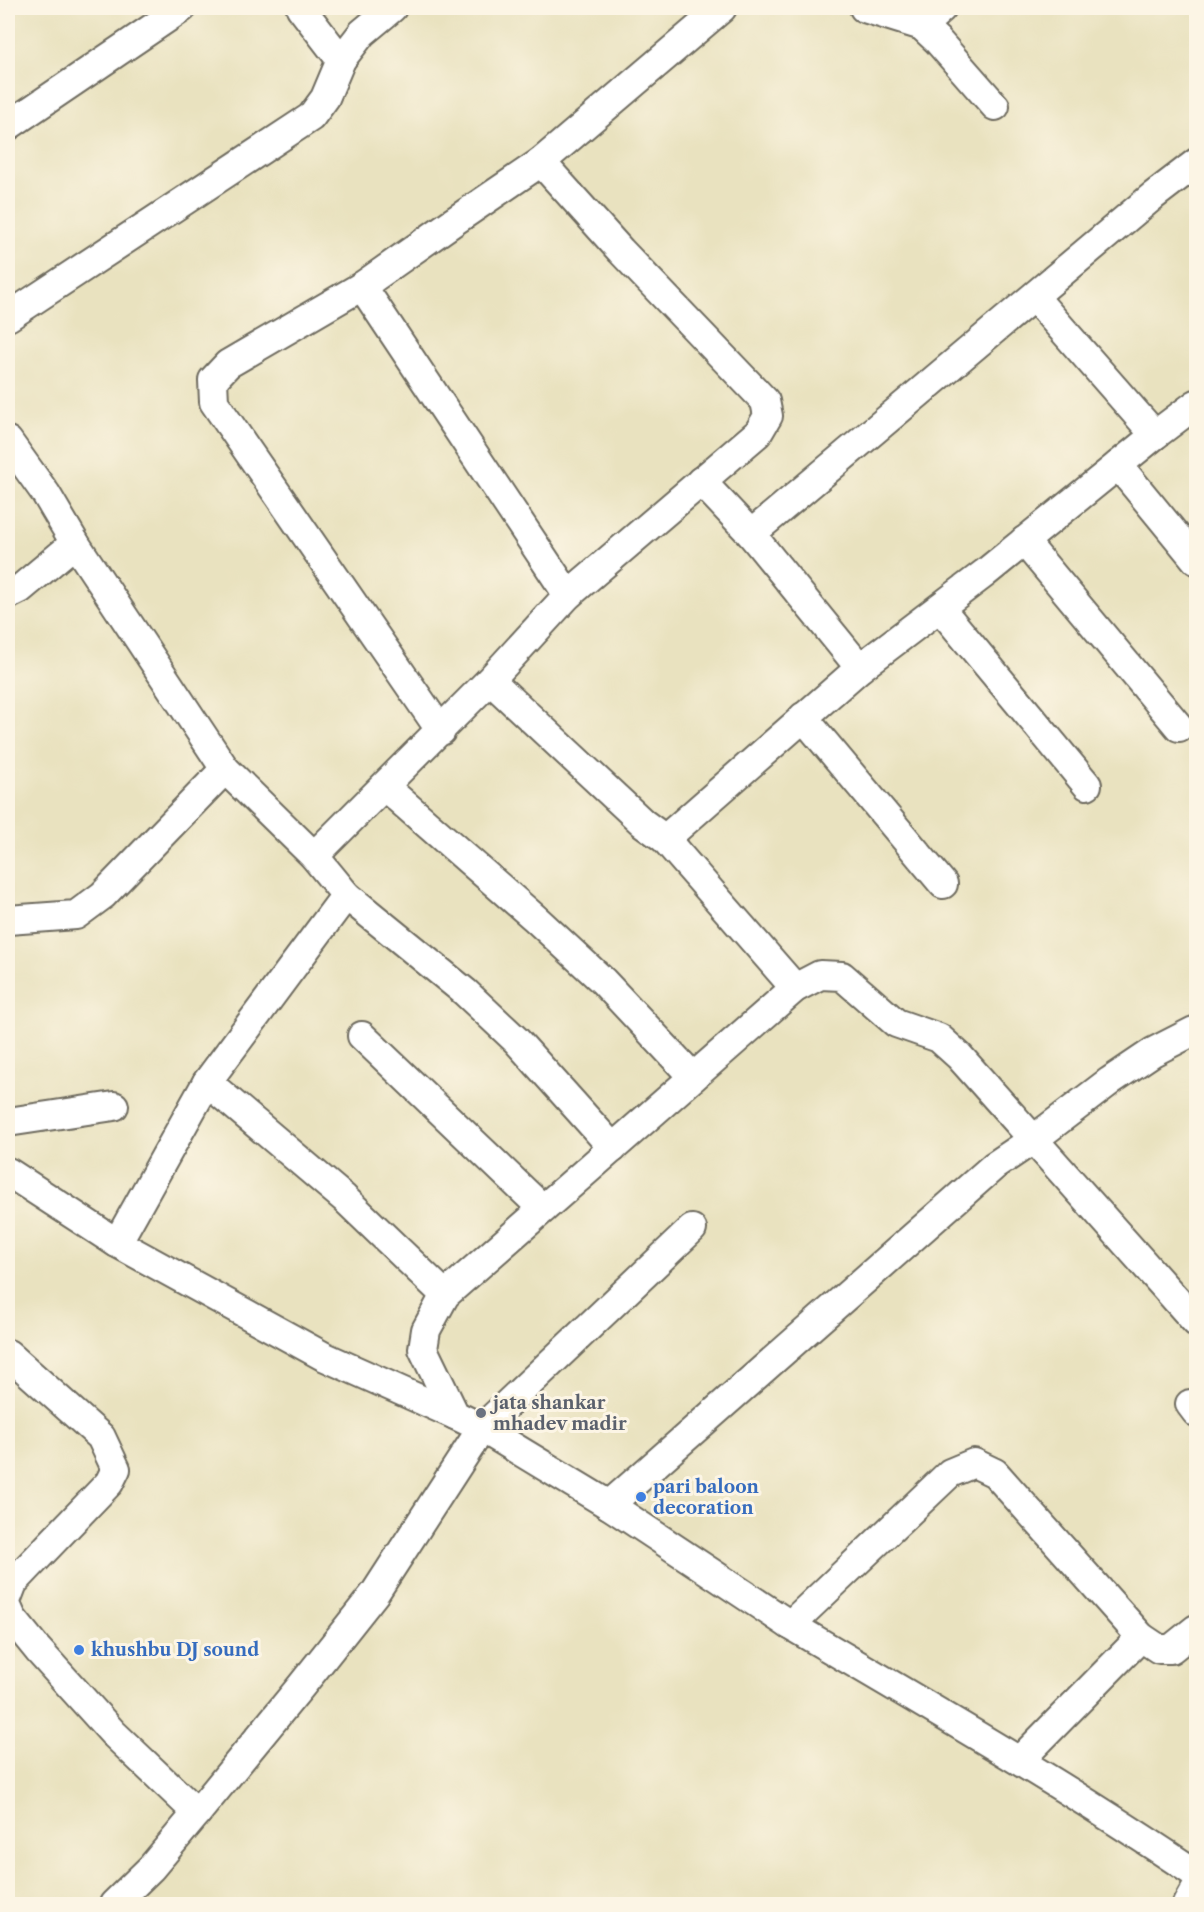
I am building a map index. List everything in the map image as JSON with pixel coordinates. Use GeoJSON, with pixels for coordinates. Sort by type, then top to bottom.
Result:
{"type":"FeatureCollection","features":[{"type":"Feature","properties":{"kind":"street"},"geometry":{"type":"LineString","coordinates":[[8,126],[182,8]]}},
{"type":"Feature","properties":{"kind":"street"},"geometry":{"type":"LineString","coordinates":[[301,8],[340,60]]}},
{"type":"Feature","properties":{"kind":"street"},"geometry":{"type":"LineString","coordinates":[[8,317],[311,117],[325,98],[340,60],[362,33],[392,8]]}},
{"type":"Feature","properties":{"kind":"street"},"geometry":{"type":"LineString","coordinates":[[441,731],[214,402],[213,381],[228,364],[362,286],[541,162],[722,8]]}},
{"type":"Feature","properties":{"kind":"street"},"geometry":{"type":"LineString","coordinates":[[864,8],[932,17],[937,40],[995,106]]}},
{"type":"Feature","properties":{"kind":"street"},"geometry":{"type":"LineString","coordinates":[[314,856],[441,731],[568,595],[758,433],[768,416],[765,401],[621,251],[541,162]]}},
{"type":"Feature","properties":{"kind":"street"},"geometry":{"type":"LineString","coordinates":[[751,534],[1153,196],[1197,163]]}},
{"type":"Feature","properties":{"kind":"street"},"geometry":{"type":"LineString","coordinates":[[362,286],[568,595]]}},
{"type":"Feature","properties":{"kind":"street"},"geometry":{"type":"LineString","coordinates":[[1034,297],[1155,435]]}},
{"type":"Feature","properties":{"kind":"street"},"geometry":{"type":"LineString","coordinates":[[665,839],[860,668],[1197,404]]}},
{"type":"Feature","properties":{"kind":"street"},"geometry":{"type":"LineString","coordinates":[[8,441],[46,494],[75,543],[225,769],[314,856],[346,895],[465,992],[516,1040],[613,1148]]}},
{"type":"Feature","properties":{"kind":"street"},"geometry":{"type":"LineString","coordinates":[[1118,465],[1197,560]]}},
{"type":"Feature","properties":{"kind":"street"},"geometry":{"type":"LineString","coordinates":[[701,481],[751,534],[860,668]]}},
{"type":"Feature","properties":{"kind":"street"},"geometry":{"type":"LineString","coordinates":[[1024,541],[1179,727]]}},
{"type":"Feature","properties":{"kind":"street"},"geometry":{"type":"LineString","coordinates":[[8,595],[20,589],[75,543]]}},
{"type":"Feature","properties":{"kind":"street"},"geometry":{"type":"LineString","coordinates":[[939,608],[1087,785]]}},
{"type":"Feature","properties":{"kind":"street"},"geometry":{"type":"LineString","coordinates":[[490,680],[643,823],[665,839],[795,988]]}},
{"type":"Feature","properties":{"kind":"street"},"geometry":{"type":"LineString","coordinates":[[803,717],[943,884]]}},
{"type":"Feature","properties":{"kind":"street"},"geometry":{"type":"LineString","coordinates":[[8,920],[76,915],[103,895],[225,769]]}},
{"type":"Feature","properties":{"kind":"street"},"geometry":{"type":"LineString","coordinates":[[385,787],[603,981],[693,1077]]}},
{"type":"Feature","properties":{"kind":"street"},"geometry":{"type":"LineString","coordinates":[[117,1243],[207,1082],[346,895]]}},
{"type":"Feature","properties":{"kind":"street"},"geometry":{"type":"LineString","coordinates":[[455,1415],[423,1349],[426,1330],[445,1294],[795,988],[820,975],[842,976],[896,1023],[939,1038],[959,1056],[1197,1322]]}},
{"type":"Feature","properties":{"kind":"street"},"geometry":{"type":"LineString","coordinates":[[609,1505],[994,1166],[1153,1052],[1196,1031]]}},
{"type":"Feature","properties":{"kind":"street"},"geometry":{"type":"LineString","coordinates":[[362,1036],[543,1209]]}},
{"type":"Feature","properties":{"kind":"street"},"geometry":{"type":"LineString","coordinates":[[207,1082],[344,1198],[445,1294]]}},
{"type":"Feature","properties":{"kind":"street"},"geometry":{"type":"LineString","coordinates":[[8,1122],[114,1106]]}},
{"type":"Feature","properties":{"kind":"street"},"geometry":{"type":"LineString","coordinates":[[8,1172],[117,1243],[323,1356],[482,1428],[609,1505],[790,1625],[1020,1760],[1197,1874]]}},
{"type":"Feature","properties":{"kind":"street"},"geometry":{"type":"LineString","coordinates":[[114,1905],[151,1868],[375,1593],[482,1428],[692,1229]]}},
{"type":"Feature","properties":{"kind":"street"},"geometry":{"type":"LineString","coordinates":[[8,1354],[101,1437],[116,1469],[109,1483],[13,1583],[8,1596]]}},
{"type":"Feature","properties":{"kind":"street"},"geometry":{"type":"LineString","coordinates":[[790,1625],[950,1473],[974,1464],[995,1473],[1141,1637],[1159,1649],[1171,1649],[1197,1629]]}},
{"type":"Feature","properties":{"kind":"street"},"geometry":{"type":"LineString","coordinates":[[8,1609],[12,1618],[38,1650],[113,1733],[197,1813]]}},
{"type":"Feature","properties":{"kind":"street"},"geometry":{"type":"LineString","coordinates":[[1020,1760],[1141,1637]]}},
{"type":"Feature","properties":{"kind":"street"},"geometry":{"type":"LineString","coordinates":[[1187,1905],[1197,1888]]}},
{"type":"Feature","properties":{"kind":"place","name":"jata shankar mhadev madir"},"geometry":{"type":"Point","coordinates":[481,1413]}},
{"type":"Feature","properties":{"kind":"place","name":"pari baloon decoration"},"geometry":{"type":"Point","coordinates":[641,1497]}},
{"type":"Feature","properties":{"kind":"place","name":"khushbu DJ sound"},"geometry":{"type":"Point","coordinates":[79,1650]}}]}
